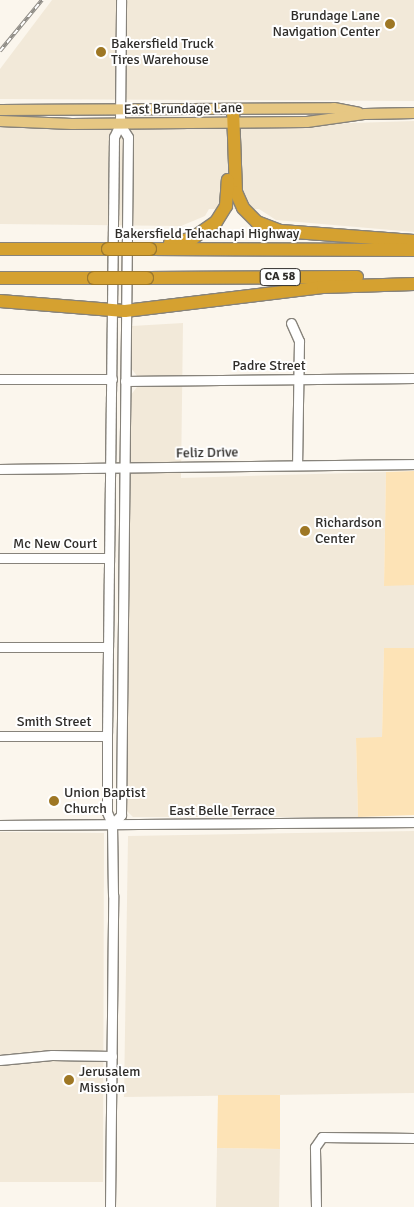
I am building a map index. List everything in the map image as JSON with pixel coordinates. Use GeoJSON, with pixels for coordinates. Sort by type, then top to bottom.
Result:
{"type":"FeatureCollection","features":[{"type":"Feature","properties":{"kind":"highway"},"geometry":{"type":"LineString","coordinates":[[230,116],[236,192],[243,208],[257,222],[281,231],[414,240]]}},
{"type":"Feature","properties":{"kind":"highway"},"geometry":{"type":"LineString","coordinates":[[150,247],[193,238],[210,229],[222,214],[229,187],[230,116]]}},
{"type":"Feature","properties":{"kind":"highway","name":"Bakersfield Tehachapi Highway"},"geometry":{"type":"LineString","coordinates":[[0,249],[150,247],[414,250]]}},
{"type":"Feature","properties":{"kind":"highway","name":"CA 58"},"geometry":{"type":"LineString","coordinates":[[0,278],[414,276]]}},
{"type":"Feature","properties":{"kind":"highway"},"geometry":{"type":"LineString","coordinates":[[0,301],[119,311],[323,287],[414,284]]}},
{"type":"Feature","properties":{"kind":"main road","name":"East Brundage Lane"},"geometry":{"type":"LineString","coordinates":[[0,110],[120,111],[308,122],[365,114],[414,113]]}},
{"type":"Feature","properties":{"kind":"main road","name":"East Brundage Lane"},"geometry":{"type":"LineString","coordinates":[[0,121],[120,124],[230,116]]}},
{"type":"Feature","properties":{"kind":"street"},"geometry":{"type":"LineString","coordinates":[[112,824],[121,815],[125,381],[119,311],[114,137],[120,124],[121,0]]}},
{"type":"Feature","properties":{"kind":"street"},"geometry":{"type":"LineString","coordinates":[[110,1207],[112,824],[108,812],[107,736],[112,379],[119,311],[128,137],[120,124]]}},
{"type":"Feature","properties":{"kind":"street"},"geometry":{"type":"LineString","coordinates":[[291,323],[299,341],[297,466]]}},
{"type":"Feature","properties":{"kind":"street","name":"Padre Street"},"geometry":{"type":"LineString","coordinates":[[125,381],[414,378]]}},
{"type":"Feature","properties":{"kind":"street"},"geometry":{"type":"LineString","coordinates":[[0,379],[112,379]]}},
{"type":"Feature","properties":{"kind":"street","name":"Feliz Drive"},"geometry":{"type":"LineString","coordinates":[[0,469],[414,464]]}},
{"type":"Feature","properties":{"kind":"street","name":"Mc New Court"},"geometry":{"type":"LineString","coordinates":[[0,558],[110,558]]}},
{"type":"Feature","properties":{"kind":"street"},"geometry":{"type":"LineString","coordinates":[[109,614],[115,665],[121,674]]}},
{"type":"Feature","properties":{"kind":"street"},"geometry":{"type":"LineString","coordinates":[[0,647],[108,647]]}},
{"type":"Feature","properties":{"kind":"street","name":"Smith Street"},"geometry":{"type":"LineString","coordinates":[[0,736],[107,736]]}},
{"type":"Feature","properties":{"kind":"street","name":"East Belle Terrace"},"geometry":{"type":"LineString","coordinates":[[0,824],[414,822]]}},
{"type":"Feature","properties":{"kind":"street"},"geometry":{"type":"LineString","coordinates":[[0,1060],[52,1055],[112,1056]]}},
{"type":"Feature","properties":{"kind":"street"},"geometry":{"type":"LineString","coordinates":[[316,1207],[315,1147],[318,1140],[328,1136],[414,1138]]}},
{"type":"Feature","properties":{"kind":"shaded area"},"geometry":{"type":"Polygon","coordinates":[[[52,0],[414,0],[414,101],[0,99],[0,69],[52,0]]]}},
{"type":"Feature","properties":{"kind":"shaded area"},"geometry":{"type":"Polygon","coordinates":[[[414,121],[414,232],[276,220],[259,209],[209,209],[205,216],[181,226],[0,224],[0,127],[175,129],[414,121]]]}},
{"type":"Feature","properties":{"kind":"shaded area"},"geometry":{"type":"Polygon","coordinates":[[[183,323],[181,478],[386,472],[384,585],[414,585],[414,648],[384,649],[382,738],[356,738],[358,817],[133,817],[126,810],[130,396],[137,387],[137,376],[131,368],[132,326],[183,323]]]}},
{"type":"Feature","properties":{"kind":"shaded area"},"geometry":{"type":"Polygon","coordinates":[[[414,471],[414,585],[384,586],[386,472],[414,471]]]}},
{"type":"Feature","properties":{"kind":"shaded area"},"geometry":{"type":"Polygon","coordinates":[[[384,648],[414,648],[414,815],[358,817],[356,738],[382,737],[384,648]]]}},
{"type":"Feature","properties":{"kind":"shaded area"},"geometry":{"type":"Polygon","coordinates":[[[414,831],[414,1093],[124,1097],[128,836],[414,831]]]}},
{"type":"Feature","properties":{"kind":"shaded area"},"geometry":{"type":"Polygon","coordinates":[[[0,832],[104,833],[103,1182],[0,1182],[0,832]]]}},
{"type":"Feature","properties":{"kind":"shaded area"},"geometry":{"type":"Polygon","coordinates":[[[218,1095],[280,1095],[280,1149],[217,1148],[218,1095]]]}},
{"type":"Feature","properties":{"kind":"shaded area"},"geometry":{"type":"Polygon","coordinates":[[[217,1148],[280,1149],[279,1207],[216,1207],[217,1148]]]}},
{"type":"Feature","properties":{"kind":"railway"},"geometry":{"type":"LineString","coordinates":[[0,51],[42,0]]}},
{"type":"Feature","properties":{"kind":"place","name":"Brundage Lane Navigation Center"},"geometry":{"type":"Point","coordinates":[390,24]}},
{"type":"Feature","properties":{"kind":"place","name":"Bakersfield Truck Tires Warehouse"},"geometry":{"type":"Point","coordinates":[101,52]}},
{"type":"Feature","properties":{"kind":"place","name":"Richardson Center"},"geometry":{"type":"Point","coordinates":[305,531]}},
{"type":"Feature","properties":{"kind":"place","name":"Union Baptist Church"},"geometry":{"type":"Point","coordinates":[54,801]}},
{"type":"Feature","properties":{"kind":"place","name":"Jerusalem Mission"},"geometry":{"type":"Point","coordinates":[69,1080]}}]}
